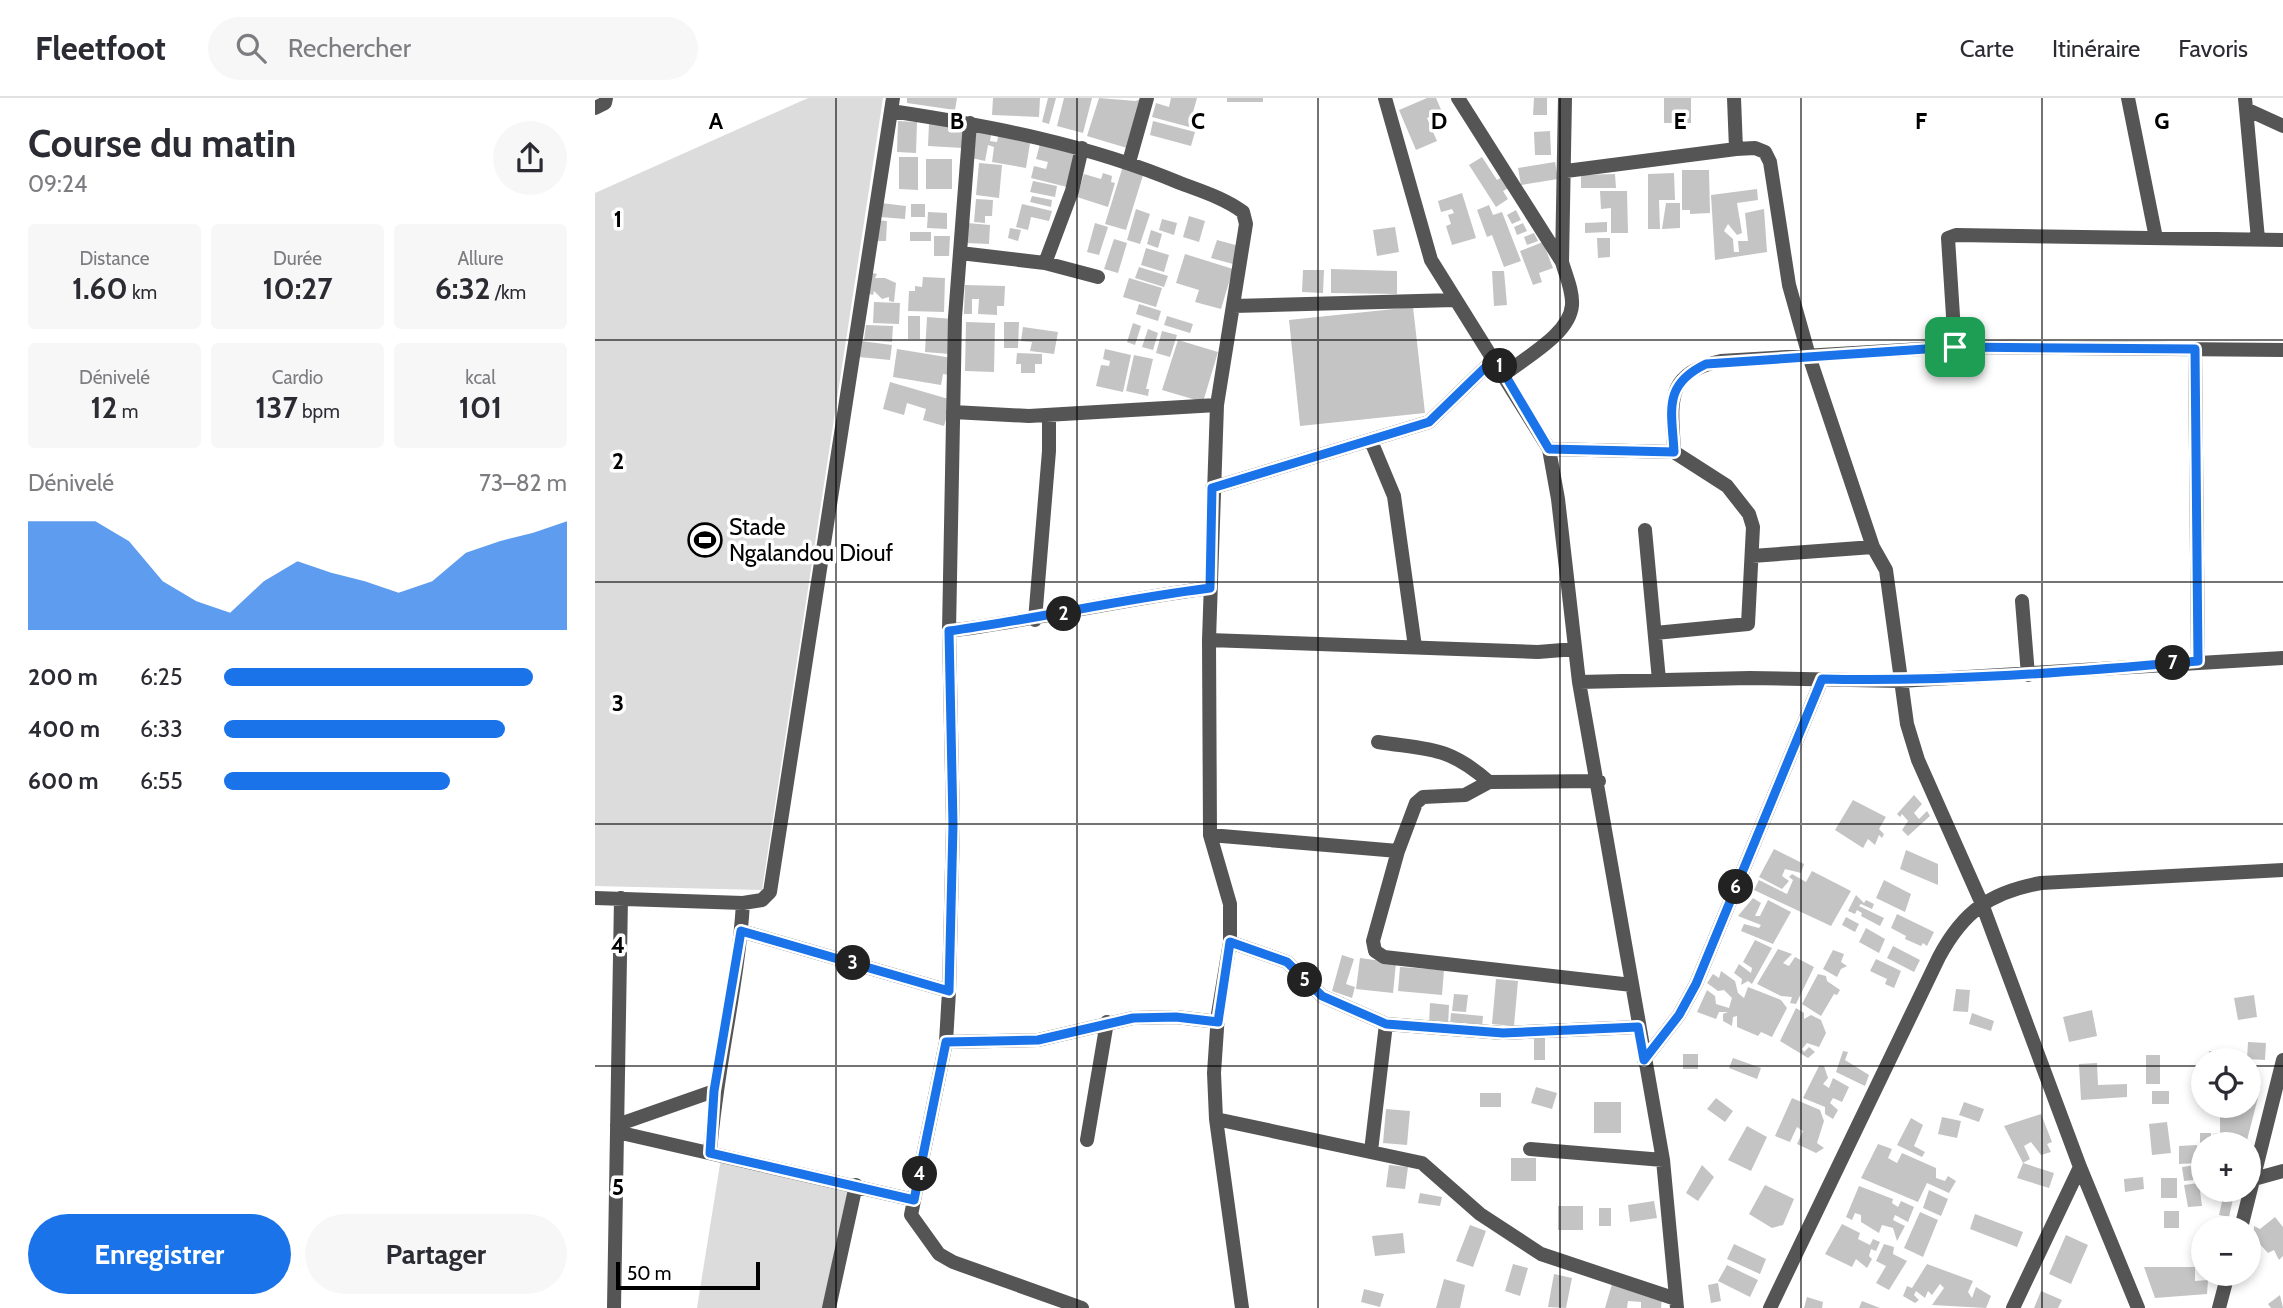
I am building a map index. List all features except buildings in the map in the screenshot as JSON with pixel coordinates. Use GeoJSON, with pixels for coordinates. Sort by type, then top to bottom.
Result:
{"type":"FeatureCollection","features":[{"type":"Feature","properties":{"kind":"street"},"geometry":{"type":"LineString","coordinates":[[595,108],[605,103],[605,98]]}},
{"type":"Feature","properties":{"kind":"street"},"geometry":{"type":"LineString","coordinates":[[1129,162],[1147,98]]}},
{"type":"Feature","properties":{"kind":"street"},"geometry":{"type":"LineString","coordinates":[[1216,1119],[1411,1160],[1431,1168],[1480,1214],[1541,1254],[1677,1304],[1663,1160],[1638,1027],[1599,781],[1579,682],[1558,499],[1549,449],[1505,374],[1431,260],[1420,230],[1385,98]]}},
{"type":"Feature","properties":{"kind":"street"},"geometry":{"type":"LineString","coordinates":[[1458,98],[1562,262],[1571,293],[1572,307],[1567,321],[1505,374]]}},
{"type":"Feature","properties":{"kind":"street"},"geometry":{"type":"LineString","coordinates":[[1562,262],[1566,171],[1565,98]]}},
{"type":"Feature","properties":{"kind":"street"},"geometry":{"type":"LineString","coordinates":[[1734,98],[1736,149]]}},
{"type":"Feature","properties":{"kind":"street"},"geometry":{"type":"LineString","coordinates":[[2128,98],[2157,239]]}},
{"type":"Feature","properties":{"kind":"street"},"geometry":{"type":"LineString","coordinates":[[2246,103],[2258,239]]}},
{"type":"Feature","properties":{"kind":"street"},"geometry":{"type":"LineString","coordinates":[[2246,103],[2283,126]]}},
{"type":"Feature","properties":{"kind":"street"},"geometry":{"type":"LineString","coordinates":[[595,898],[743,903],[762,900],[770,892],[892,105],[1082,148],[1129,162],[1234,205],[1243,212],[1246,224],[1217,405],[1212,488],[1209,640],[1210,835],[1230,904],[1230,942],[1218,1022],[1214,1073],[1216,1119],[1242,1308]]}},
{"type":"Feature","properties":{"kind":"street"},"geometry":{"type":"LineString","coordinates":[[970,123],[960,253],[953,412],[949,631],[953,825],[949,991],[946,1042],[911,1215],[939,1254],[953,1262],[1082,1308]]}},
{"type":"Feature","properties":{"kind":"street"},"geometry":{"type":"LineString","coordinates":[[1045,263],[1072,191],[1082,148]]}},
{"type":"Feature","properties":{"kind":"street"},"geometry":{"type":"LineString","coordinates":[[1566,171],[1736,149],[1755,148],[1765,152],[1770,162],[1784,260],[1809,356],[1873,547],[1886,570],[1892,596],[1907,724],[1918,760],[1982,904],[2080,1167],[2138,1308]]}},
{"type":"Feature","properties":{"kind":"street"},"geometry":{"type":"LineString","coordinates":[[1955,347],[1948,238],[1956,235],[2283,240]]}},
{"type":"Feature","properties":{"kind":"street"},"geometry":{"type":"LineString","coordinates":[[960,253],[1045,263],[1098,277]]}},
{"type":"Feature","properties":{"kind":"street"},"geometry":{"type":"LineString","coordinates":[[1233,306],[1455,300]]}},
{"type":"Feature","properties":{"kind":"street"},"geometry":{"type":"LineString","coordinates":[[1674,452],[1671,399],[1677,383],[1692,371],[1721,361],[1955,347],[2283,350]]}},
{"type":"Feature","properties":{"kind":"street"},"geometry":{"type":"LineString","coordinates":[[2195,349],[2198,661]]}},
{"type":"Feature","properties":{"kind":"street"},"geometry":{"type":"LineString","coordinates":[[1212,488],[1429,422],[1495,358]]}},
{"type":"Feature","properties":{"kind":"street"},"geometry":{"type":"LineString","coordinates":[[953,412],[1015,416],[1217,405]]}},
{"type":"Feature","properties":{"kind":"street"},"geometry":{"type":"LineString","coordinates":[[1035,620],[1049,451],[1049,415]]}},
{"type":"Feature","properties":{"kind":"street"},"geometry":{"type":"LineString","coordinates":[[1371,441],[1394,496],[1415,647]]}},
{"type":"Feature","properties":{"kind":"street"},"geometry":{"type":"LineString","coordinates":[[1549,449],[1674,452],[1690,460],[1737,497],[1753,527],[1748,624],[1655,632]]}},
{"type":"Feature","properties":{"kind":"street"},"geometry":{"type":"LineString","coordinates":[[1645,530],[1659,680]]}},
{"type":"Feature","properties":{"kind":"street"},"geometry":{"type":"LineString","coordinates":[[1752,556],[1873,547]]}},
{"type":"Feature","properties":{"kind":"street"},"geometry":{"type":"LineString","coordinates":[[949,631],[1035,620],[1144,596],[1210,588]]}},
{"type":"Feature","properties":{"kind":"street"},"geometry":{"type":"LineString","coordinates":[[2022,601],[2028,675]]}},
{"type":"Feature","properties":{"kind":"street"},"geometry":{"type":"LineString","coordinates":[[1209,640],[1538,652],[1574,649]]}},
{"type":"Feature","properties":{"kind":"street"},"geometry":{"type":"LineString","coordinates":[[1579,682],[1822,679],[1900,681],[2283,657]]}},
{"type":"Feature","properties":{"kind":"street"},"geometry":{"type":"LineString","coordinates":[[1644,1060],[1679,1015],[1696,984],[1822,679]]}},
{"type":"Feature","properties":{"kind":"street"},"geometry":{"type":"LineString","coordinates":[[1378,742],[1449,753],[1466,762],[1489,782]]}},
{"type":"Feature","properties":{"kind":"street"},"geometry":{"type":"LineString","coordinates":[[1599,781],[1489,782],[1465,795],[1423,797],[1416,803],[1398,851],[1373,941],[1375,951],[1384,957],[1632,985]]}},
{"type":"Feature","properties":{"kind":"street"},"geometry":{"type":"LineString","coordinates":[[1210,835],[1398,851]]}},
{"type":"Feature","properties":{"kind":"street"},"geometry":{"type":"LineString","coordinates":[[1770,1308],[1939,957],[1966,916],[2012,888],[2041,883],[2283,870]]}},
{"type":"Feature","properties":{"kind":"street"},"geometry":{"type":"LineString","coordinates":[[614,1308],[621,898]]}},
{"type":"Feature","properties":{"kind":"street"},"geometry":{"type":"LineString","coordinates":[[710,1153],[714,1091],[741,931],[743,903]]}},
{"type":"Feature","properties":{"kind":"street"},"geometry":{"type":"LineString","coordinates":[[741,931],[949,991]]}},
{"type":"Feature","properties":{"kind":"street"},"geometry":{"type":"LineString","coordinates":[[1230,942],[1287,962],[1322,996],[1386,1024],[1503,1033],[1638,1027]]}},
{"type":"Feature","properties":{"kind":"street"},"geometry":{"type":"LineString","coordinates":[[946,1042],[1038,1040],[1069,1035],[1107,1022],[1133,1018],[1176,1017],[1218,1022]]}},
{"type":"Feature","properties":{"kind":"street"},"geometry":{"type":"LineString","coordinates":[[1087,1140],[1107,1022]]}},
{"type":"Feature","properties":{"kind":"street"},"geometry":{"type":"LineString","coordinates":[[1371,1151],[1386,1024]]}},
{"type":"Feature","properties":{"kind":"street"},"geometry":{"type":"LineString","coordinates":[[2261,1151],[2283,1060]]}},
{"type":"Feature","properties":{"kind":"street"},"geometry":{"type":"LineString","coordinates":[[617,1128],[714,1091]]}},
{"type":"Feature","properties":{"kind":"street"},"geometry":{"type":"LineString","coordinates":[[617,1128],[710,1153],[914,1200]]}},
{"type":"Feature","properties":{"kind":"street"},"geometry":{"type":"LineString","coordinates":[[1529,1149],[1663,1160]]}},
{"type":"Feature","properties":{"kind":"street"},"geometry":{"type":"LineString","coordinates":[[2013,1308],[2080,1167]]}},
{"type":"Feature","properties":{"kind":"street"},"geometry":{"type":"LineString","coordinates":[[2261,1178],[2283,1171]]}},
{"type":"Feature","properties":{"kind":"street"},"geometry":{"type":"LineString","coordinates":[[829,1308],[856,1185]]}},
{"type":"Feature","properties":{"kind":"street"},"geometry":{"type":"LineString","coordinates":[[2219,1308],[2225,1286]]}},
{"type":"Feature","properties":{"kind":"shaded area","name":"Stade Ngalandou Diouf"},"geometry":{"type":"Polygon","coordinates":[[[808,98],[883,98],[762,890],[595,886],[595,193],[808,98]]]}},
{"type":"Feature","properties":{"kind":"shaded area"},"geometry":{"type":"Polygon","coordinates":[[[721,1158],[855,1187],[831,1308],[697,1308],[721,1158]]]}},
{"type":"Feature","properties":{"kind":"place","name":"Stade Ngalandou Diouf"},"geometry":{"type":"Point","coordinates":[705,540]}},
{"type":"Feature","properties":{"kind":"route"},"geometry":{"type":"LineString","coordinates":[[1955,347],[2195,349],[2198,661],[2028,675],[1900,681],[1822,679],[1696,984],[1679,1015],[1644,1060],[1638,1027],[1503,1033],[1447,1031],[1386,1024],[1315,992],[1287,962],[1230,942],[1218,1022],[1176,1017],[1133,1018],[1107,1022],[1069,1035],[1038,1040],[946,1042],[914,1200],[710,1153],[714,1091],[741,931],[949,991],[953,825],[949,631],[1035,620],[1144,596],[1210,588],[1212,488],[1429,422],[1495,358],[1549,449],[1674,452],[1671,399],[1677,383],[1706,364],[1955,347]]}}]}
